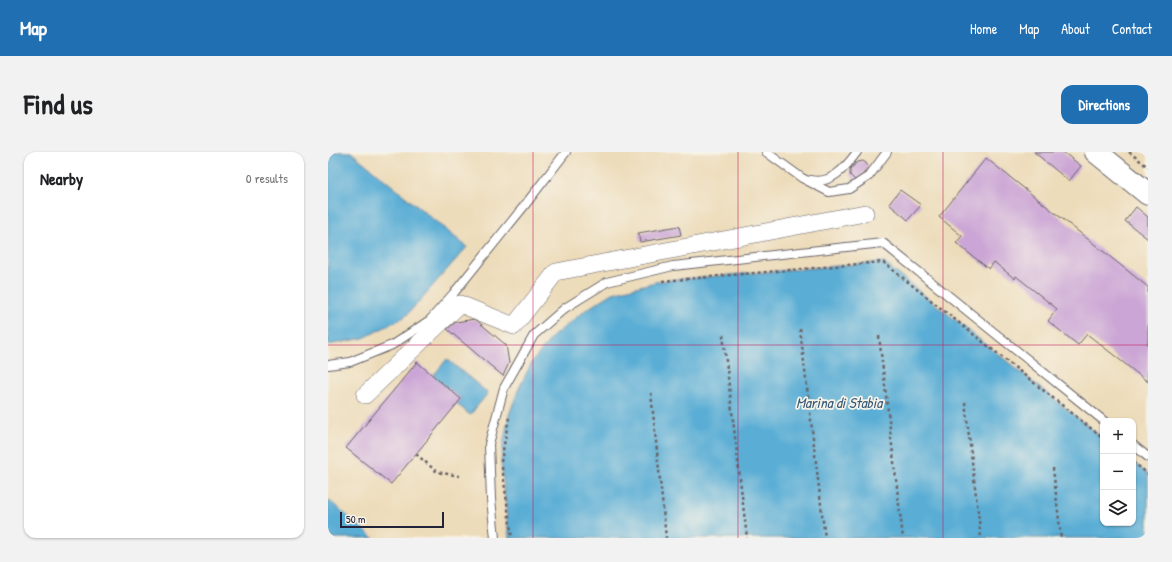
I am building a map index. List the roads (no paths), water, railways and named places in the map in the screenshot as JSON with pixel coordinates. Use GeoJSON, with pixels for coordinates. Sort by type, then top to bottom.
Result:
{"type":"FeatureCollection","features":[{"type":"Feature","properties":{"kind":"street"},"geometry":{"type":"LineString","coordinates":[[1096,152],[1148,194]]}},
{"type":"Feature","properties":{"kind":"street"},"geometry":{"type":"LineString","coordinates":[[366,395],[460,304],[514,326],[556,272],[865,213]]}},
{"type":"Feature","properties":{"kind":"lane"},"geometry":{"type":"LineString","coordinates":[[328,365],[350,362],[392,346],[430,320],[453,294],[566,152]]}},
{"type":"Feature","properties":{"kind":"lane"},"geometry":{"type":"LineString","coordinates":[[766,152],[802,178],[830,192],[849,189],[869,176],[887,152]]}},
{"type":"Feature","properties":{"kind":"lane"},"geometry":{"type":"LineString","coordinates":[[802,178],[819,182],[837,175],[858,152]]}},
{"type":"Feature","properties":{"kind":"lane"},"geometry":{"type":"LineString","coordinates":[[495,538],[491,499],[489,444],[504,388],[534,335],[565,308],[607,282],[673,266],[884,243],[1100,418]]}},
{"type":"Feature","properties":{"kind":"lane"},"geometry":{"type":"LineString","coordinates":[[1136,447],[1148,457]]}},
{"type":"Feature","properties":{"kind":"water"},"geometry":{"type":"Polygon","coordinates":[[[328,152],[351,152],[467,247],[406,316],[364,338],[328,345],[328,152]]]}},
{"type":"Feature","properties":{"kind":"water","name":"Marina di Stabia"},"geometry":{"type":"Polygon","coordinates":[[[883,262],[1100,436],[1100,526],[1136,526],[1136,464],[1148,474],[1148,538],[509,538],[501,462],[504,439],[509,415],[519,388],[532,362],[553,336],[587,309],[613,293],[659,281],[883,262]]]}},
{"type":"Feature","properties":{"kind":"water"},"geometry":{"type":"Polygon","coordinates":[[[447,359],[488,393],[470,415],[457,404],[461,399],[433,376],[447,359]]]}},
{"type":"Feature","properties":{"kind":"water"},"geometry":{"type":"Polygon","coordinates":[[[328,499],[374,538],[328,538],[328,499]]]}}]}
